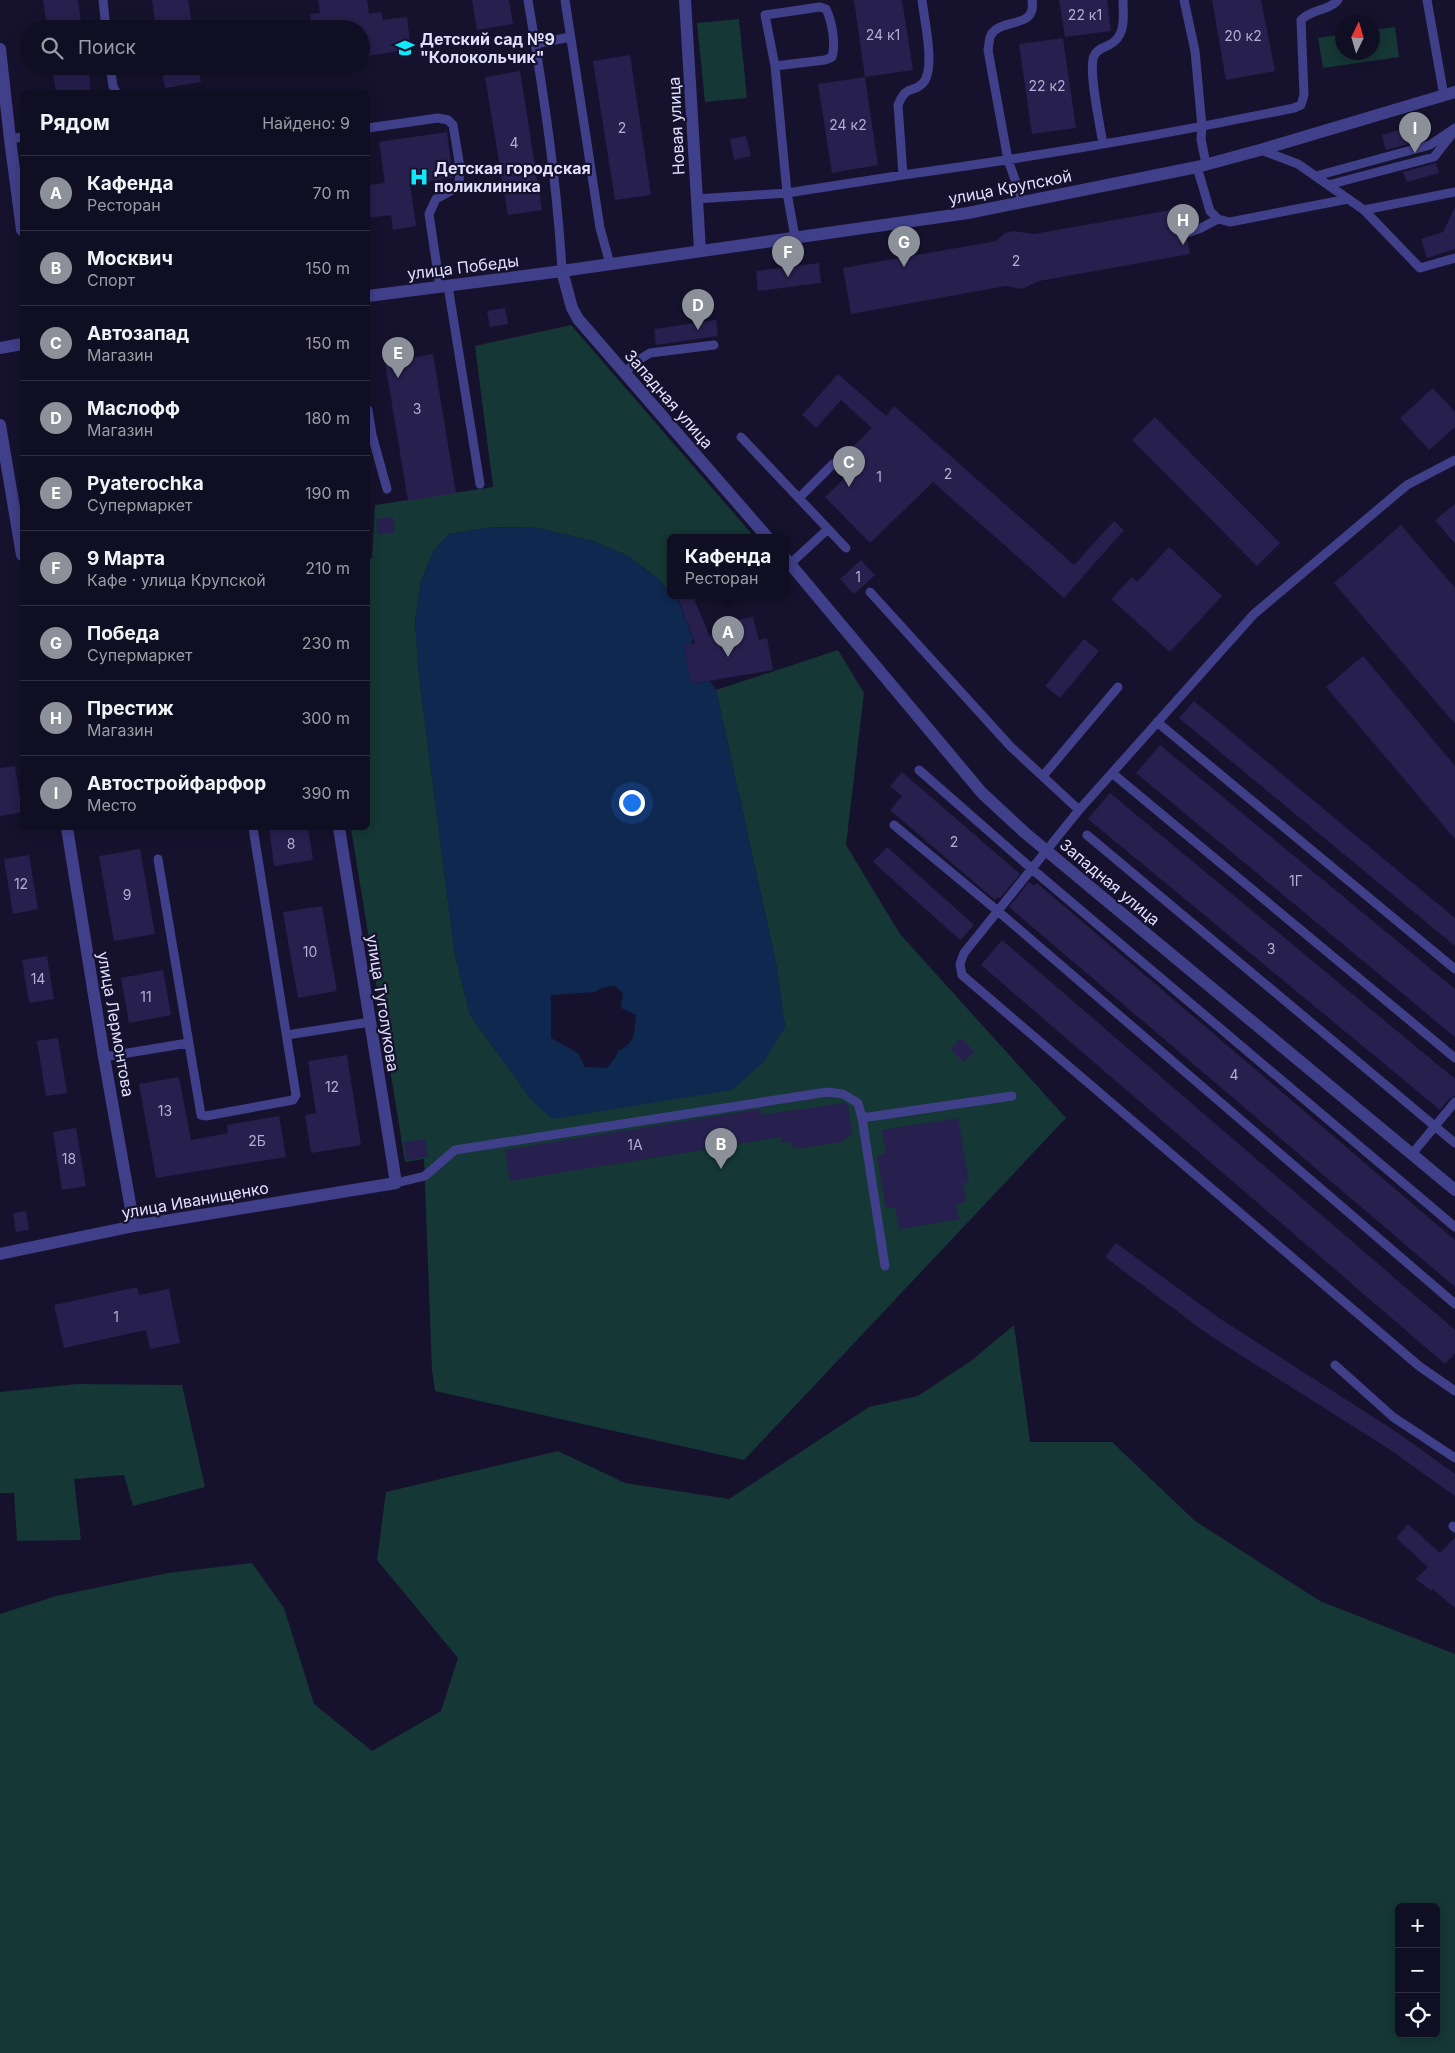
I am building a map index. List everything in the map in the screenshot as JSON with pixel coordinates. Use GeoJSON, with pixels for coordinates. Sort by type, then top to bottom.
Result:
{"type":"FeatureCollection","features":[{"type":"Feature","properties":{"kind":"street","name":"Новая улица"},"geometry":{"type":"LineString","coordinates":[[685,0],[700,250]]}},
{"type":"Feature","properties":{"kind":"street"},"geometry":{"type":"LineString","coordinates":[[0,49],[16,138],[20,199]]}},
{"type":"Feature","properties":{"kind":"street","name":"улица Крупской"},"geometry":{"type":"LineString","coordinates":[[562,271],[968,213],[1202,166],[1450,94]]}},
{"type":"Feature","properties":{"kind":"street","name":"улица Победы"},"geometry":{"type":"LineString","coordinates":[[370,296],[562,271]]}},
{"type":"Feature","properties":{"kind":"street","name":"Западная улица"},"geometry":{"type":"LineString","coordinates":[[562,271],[572,308],[578,319],[765,534]]}},
{"type":"Feature","properties":{"kind":"street"},"geometry":{"type":"LineString","coordinates":[[0,348],[20,344]]}},
{"type":"Feature","properties":{"kind":"street"},"geometry":{"type":"LineString","coordinates":[[0,426],[20,543]]}},
{"type":"Feature","properties":{"kind":"street","name":"Западная улица"},"geometry":{"type":"LineString","coordinates":[[789,562],[982,793],[1047,851],[1455,1190]]}},
{"type":"Feature","properties":{"kind":"street","name":"улица Лермонтова"},"geometry":{"type":"LineString","coordinates":[[67,830],[104,1057],[134,1226]]}},
{"type":"Feature","properties":{"kind":"street","name":"улица Туголукова"},"geometry":{"type":"LineString","coordinates":[[339,830],[396,1183]]}},
{"type":"Feature","properties":{"kind":"street","name":"улица Иванищенко"},"geometry":{"type":"LineString","coordinates":[[0,1254],[134,1226],[396,1183]]}},
{"type":"Feature","properties":{"kind":"lane"},"geometry":{"type":"LineString","coordinates":[[103,0],[105,20]]}},
{"type":"Feature","properties":{"kind":"lane"},"geometry":{"type":"LineString","coordinates":[[528,0],[559,225],[562,271]]}},
{"type":"Feature","properties":{"kind":"lane"},"geometry":{"type":"LineString","coordinates":[[565,0],[600,228],[610,264]]}},
{"type":"Feature","properties":{"kind":"lane"},"geometry":{"type":"LineString","coordinates":[[903,175],[898,105],[902,95],[910,88],[921,86],[927,78],[929,57],[922,0]]}},
{"type":"Feature","properties":{"kind":"lane"},"geometry":{"type":"LineString","coordinates":[[1023,202],[1008,160],[988,50],[990,35],[999,26],[1024,21],[1030,13],[1032,0]]}},
{"type":"Feature","properties":{"kind":"lane"},"geometry":{"type":"LineString","coordinates":[[1103,144],[1093,71],[1093,58],[1097,50],[1112,43],[1120,35],[1124,25],[1123,0]]}},
{"type":"Feature","properties":{"kind":"lane"},"geometry":{"type":"LineString","coordinates":[[1184,0],[1195,52],[1202,127],[1202,166],[1210,211],[1218,219],[1230,222],[1348,199]]}},
{"type":"Feature","properties":{"kind":"lane"},"geometry":{"type":"LineString","coordinates":[[696,199],[787,193],[1008,160],[1202,127],[1294,108],[1301,105],[1304,95],[1302,20],[1306,14],[1334,5],[1338,0]]}},
{"type":"Feature","properties":{"kind":"lane"},"geometry":{"type":"LineString","coordinates":[[1427,0],[1450,94]]}},
{"type":"Feature","properties":{"kind":"lane"},"geometry":{"type":"LineString","coordinates":[[775,66],[825,60],[832,57],[834,50],[830,16],[826,10],[820,7],[765,14],[775,66],[787,193],[794,237]]}},
{"type":"Feature","properties":{"kind":"lane"},"geometry":{"type":"LineString","coordinates":[[535,44],[570,37]]}},
{"type":"Feature","properties":{"kind":"lane"},"geometry":{"type":"LineString","coordinates":[[111,75],[115,90]]}},
{"type":"Feature","properties":{"kind":"lane"},"geometry":{"type":"LineString","coordinates":[[370,128],[438,118],[448,120],[453,125],[460,168],[459,182],[454,188],[436,199],[429,214],[480,484]]}},
{"type":"Feature","properties":{"kind":"lane"},"geometry":{"type":"LineString","coordinates":[[1316,176],[1430,145],[1455,129]]}},
{"type":"Feature","properties":{"kind":"lane"},"geometry":{"type":"LineString","coordinates":[[1328,185],[1434,157],[1455,129]]}},
{"type":"Feature","properties":{"kind":"lane"},"geometry":{"type":"LineString","coordinates":[[1260,150],[1298,164],[1364,210],[1420,268],[1455,258]]}},
{"type":"Feature","properties":{"kind":"lane"},"geometry":{"type":"LineString","coordinates":[[1364,210],[1455,192]]}},
{"type":"Feature","properties":{"kind":"lane"},"geometry":{"type":"LineString","coordinates":[[1186,233],[1202,228],[1218,219]]}},
{"type":"Feature","properties":{"kind":"lane"},"geometry":{"type":"LineString","coordinates":[[624,373],[636,361],[650,353],[714,345]]}},
{"type":"Feature","properties":{"kind":"lane"},"geometry":{"type":"LineString","coordinates":[[370,422],[387,489]]}},
{"type":"Feature","properties":{"kind":"lane"},"geometry":{"type":"LineString","coordinates":[[741,436],[846,548]]}},
{"type":"Feature","properties":{"kind":"lane"},"geometry":{"type":"LineString","coordinates":[[1455,460],[1407,485],[1254,614],[1079,810],[964,954],[960,964],[962,975],[1419,1366],[1455,1391]]}},
{"type":"Feature","properties":{"kind":"lane"},"geometry":{"type":"LineString","coordinates":[[798,498],[833,464]]}},
{"type":"Feature","properties":{"kind":"lane"},"geometry":{"type":"LineString","coordinates":[[789,560],[828,529]]}},
{"type":"Feature","properties":{"kind":"lane"},"geometry":{"type":"LineString","coordinates":[[870,592],[1011,747],[1079,810]]}},
{"type":"Feature","properties":{"kind":"lane"},"geometry":{"type":"LineString","coordinates":[[1043,776],[1118,687]]}},
{"type":"Feature","properties":{"kind":"lane"},"geometry":{"type":"LineString","coordinates":[[1157,722],[1455,969]]}},
{"type":"Feature","properties":{"kind":"lane"},"geometry":{"type":"LineString","coordinates":[[920,770],[1032,870],[1455,1227]]}},
{"type":"Feature","properties":{"kind":"lane"},"geometry":{"type":"LineString","coordinates":[[1112,773],[1455,1058]]}},
{"type":"Feature","properties":{"kind":"lane"},"geometry":{"type":"LineString","coordinates":[[894,825],[999,912],[1455,1304]]}},
{"type":"Feature","properties":{"kind":"lane"},"geometry":{"type":"LineString","coordinates":[[158,859],[201,1115],[206,1116],[296,1098],[253,830]]}},
{"type":"Feature","properties":{"kind":"lane"},"geometry":{"type":"LineString","coordinates":[[1086,835],[1455,1143]]}},
{"type":"Feature","properties":{"kind":"lane"},"geometry":{"type":"LineString","coordinates":[[286,1036],[370,1022]]}},
{"type":"Feature","properties":{"kind":"lane"},"geometry":{"type":"LineString","coordinates":[[104,1057],[188,1043]]}},
{"type":"Feature","properties":{"kind":"lane"},"geometry":{"type":"LineString","coordinates":[[396,1183],[425,1176],[454,1150],[827,1092],[843,1094],[858,1103],[862,1118],[885,1266]]}},
{"type":"Feature","properties":{"kind":"lane"},"geometry":{"type":"LineString","coordinates":[[862,1118],[1012,1096]]}},
{"type":"Feature","properties":{"kind":"lane"},"geometry":{"type":"LineString","coordinates":[[1412,1154],[1455,1102]]}},
{"type":"Feature","properties":{"kind":"lane"},"geometry":{"type":"LineString","coordinates":[[1335,1365],[1393,1417],[1455,1458]]}},
{"type":"Feature","properties":{"kind":"green space"},"geometry":{"type":"Polygon","coordinates":[[[739,19],[747,98],[705,102],[697,23],[739,19]]]}},
{"type":"Feature","properties":{"kind":"green space"},"geometry":{"type":"Polygon","coordinates":[[[1395,27],[1399,57],[1380,60],[1380,29],[1395,27]]]}},
{"type":"Feature","properties":{"kind":"green space"},"geometry":{"type":"Polygon","coordinates":[[[1335,35],[1335,60],[1378,60],[1323,68],[1318,38],[1335,35]]]}},
{"type":"Feature","properties":{"kind":"green space"},"geometry":{"type":"Polygon","coordinates":[[[571,325],[751,533],[667,534],[667,589],[657,578],[628,556],[593,541],[538,528],[492,527],[449,534],[434,550],[421,581],[415,621],[419,677],[455,955],[470,1015],[533,1102],[785,1027],[776,963],[716,690],[838,650],[864,693],[846,845],[900,934],[1066,1118],[744,1460],[435,1391],[432,1370],[424,1159],[405,1162],[351,830],[370,830],[370,558],[372,558],[375,505],[493,487],[475,346],[571,325]]]}},
{"type":"Feature","properties":{"kind":"green space"},"geometry":{"type":"Polygon","coordinates":[[[1014,1325],[1030,1442],[1112,1442],[1195,1521],[1320,1601],[1455,1654],[1455,2053],[0,2053],[0,1614],[56,1596],[168,1573],[252,1563],[284,1608],[314,1704],[372,1751],[441,1711],[458,1658],[377,1560],[386,1492],[558,1451],[625,1483],[729,1499],[869,1407],[918,1396],[971,1361],[1014,1325]]]}},
{"type":"Feature","properties":{"kind":"green space"},"geometry":{"type":"Polygon","coordinates":[[[77,1384],[182,1385],[205,1487],[133,1506],[124,1475],[74,1479],[81,1540],[17,1541],[14,1493],[0,1493],[0,1392],[77,1384]]]}},
{"type":"Feature","properties":{"kind":"water"},"geometry":{"type":"Polygon","coordinates":[[[492,527],[538,528],[593,541],[628,556],[657,578],[667,589],[667,599],[678,600],[693,639],[691,643],[684,645],[691,684],[710,681],[716,690],[776,963],[785,1027],[764,1062],[732,1090],[553,1119],[533,1102],[470,1015],[455,955],[419,677],[415,621],[421,581],[434,550],[449,534],[492,527]],[[615,986],[604,987],[595,992],[551,995],[551,1038],[578,1053],[585,1067],[607,1068],[618,1051],[628,1045],[633,1037],[636,1015],[621,1008],[623,993],[615,986]]]}},
{"type":"Feature","properties":{"kind":"building"},"geometry":{"type":"Polygon","coordinates":[[[43,0],[78,0],[81,20],[46,20],[43,0]]]}},
{"type":"Feature","properties":{"kind":"building"},"geometry":{"type":"Polygon","coordinates":[[[152,0],[188,0],[191,20],[155,20],[152,0]]]}},
{"type":"Feature","properties":{"kind":"building"},"geometry":{"type":"Polygon","coordinates":[[[318,0],[367,0],[369,14],[381,12],[383,20],[407,17],[411,49],[370,56],[370,20],[311,20],[310,14],[320,13],[318,0]]]}},
{"type":"Feature","properties":{"kind":"building"},"geometry":{"type":"Polygon","coordinates":[[[472,0],[509,0],[513,24],[477,30],[472,0]]]}},
{"type":"Feature","properties":{"kind":"building"},"geometry":{"type":"Polygon","coordinates":[[[854,0],[902,0],[913,70],[865,77],[854,0]]]}},
{"type":"Feature","properties":{"kind":"building"},"geometry":{"type":"Polygon","coordinates":[[[1059,0],[1107,0],[1111,31],[1065,37],[1059,0]]]}},
{"type":"Feature","properties":{"kind":"building"},"geometry":{"type":"Polygon","coordinates":[[[1212,0],[1261,0],[1275,71],[1226,80],[1212,0]]]}},
{"type":"Feature","properties":{"kind":"building"},"geometry":{"type":"Polygon","coordinates":[[[1063,38],[1076,128],[1032,134],[1019,44],[1063,38]]]}},
{"type":"Feature","properties":{"kind":"building"},"geometry":{"type":"Polygon","coordinates":[[[630,55],[651,195],[615,200],[593,61],[630,55]]]}},
{"type":"Feature","properties":{"kind":"building"},"geometry":{"type":"Polygon","coordinates":[[[520,71],[542,210],[508,215],[485,77],[520,71]]]}},
{"type":"Feature","properties":{"kind":"building"},"geometry":{"type":"Polygon","coordinates":[[[53,75],[89,75],[91,90],[56,90],[53,75]]]}},
{"type":"Feature","properties":{"kind":"building"},"geometry":{"type":"Polygon","coordinates":[[[163,75],[200,75],[201,82],[165,88],[163,75]]]}},
{"type":"Feature","properties":{"kind":"building"},"geometry":{"type":"Polygon","coordinates":[[[865,77],[878,165],[832,173],[818,84],[865,77]]]}},
{"type":"Feature","properties":{"kind":"building"},"geometry":{"type":"Polygon","coordinates":[[[1424,123],[1428,139],[1386,150],[1382,135],[1424,123]]]}},
{"type":"Feature","properties":{"kind":"building"},"geometry":{"type":"Polygon","coordinates":[[[447,132],[453,178],[410,184],[416,226],[393,230],[391,215],[370,218],[370,185],[385,183],[379,142],[447,132]]]}},
{"type":"Feature","properties":{"kind":"building"},"geometry":{"type":"Polygon","coordinates":[[[746,136],[751,156],[734,160],[730,139],[746,136]]]}},
{"type":"Feature","properties":{"kind":"building"},"geometry":{"type":"Polygon","coordinates":[[[1436,163],[1439,173],[1407,182],[1403,172],[1436,163]]]}},
{"type":"Feature","properties":{"kind":"building"},"geometry":{"type":"Polygon","coordinates":[[[1455,207],[1455,249],[1427,258],[1421,239],[1443,232],[1455,207]]]}},
{"type":"Feature","properties":{"kind":"building"},"geometry":{"type":"Polygon","coordinates":[[[1182,208],[1185,227],[1182,229],[1181,235],[1187,239],[1190,254],[1039,281],[1022,289],[1006,286],[851,314],[843,268],[996,241],[1005,233],[1013,231],[1034,234],[1182,208]]]}},
{"type":"Feature","properties":{"kind":"building"},"geometry":{"type":"Polygon","coordinates":[[[819,263],[821,283],[758,291],[756,271],[819,263]]]}},
{"type":"Feature","properties":{"kind":"building"},"geometry":{"type":"Polygon","coordinates":[[[505,308],[508,324],[490,327],[487,311],[505,308]]]}},
{"type":"Feature","properties":{"kind":"building"},"geometry":{"type":"Polygon","coordinates":[[[716,320],[718,336],[656,345],[654,329],[716,320]]]}},
{"type":"Feature","properties":{"kind":"building"},"geometry":{"type":"Polygon","coordinates":[[[433,354],[456,493],[408,501],[385,362],[433,354]]]}},
{"type":"Feature","properties":{"kind":"building"},"geometry":{"type":"Polygon","coordinates":[[[838,374],[886,416],[894,406],[1074,565],[1114,521],[1124,530],[1064,598],[933,482],[870,543],[825,497],[858,465],[846,453],[872,428],[841,400],[816,428],[802,415],[838,374]]]}},
{"type":"Feature","properties":{"kind":"building"},"geometry":{"type":"Polygon","coordinates":[[[1433,388],[1455,412],[1455,427],[1429,450],[1400,418],[1433,388]]]}},
{"type":"Feature","properties":{"kind":"building"},"geometry":{"type":"Polygon","coordinates":[[[1155,417],[1280,543],[1257,566],[1132,440],[1155,417]]]}},
{"type":"Feature","properties":{"kind":"building"},"geometry":{"type":"Polygon","coordinates":[[[1455,504],[1455,544],[1435,520],[1455,504]]]}},
{"type":"Feature","properties":{"kind":"building"},"geometry":{"type":"Polygon","coordinates":[[[393,517],[395,532],[378,534],[376,519],[393,517]]]}},
{"type":"Feature","properties":{"kind":"building"},"geometry":{"type":"Polygon","coordinates":[[[1401,525],[1455,588],[1455,724],[1334,583],[1401,525]]]}},
{"type":"Feature","properties":{"kind":"building"},"geometry":{"type":"Polygon","coordinates":[[[1169,547],[1222,596],[1170,652],[1111,599],[1132,577],[1137,582],[1169,547]]]}},
{"type":"Feature","properties":{"kind":"building"},"geometry":{"type":"Polygon","coordinates":[[[861,560],[875,575],[854,594],[840,579],[861,560]]]}},
{"type":"Feature","properties":{"kind":"building"},"geometry":{"type":"Polygon","coordinates":[[[678,599],[694,599],[710,637],[721,620],[732,621],[753,617],[759,640],[767,638],[773,670],[691,684],[684,644],[695,643],[678,599]]]}},
{"type":"Feature","properties":{"kind":"building"},"geometry":{"type":"Polygon","coordinates":[[[1084,639],[1099,651],[1060,698],[1045,686],[1084,639]]]}},
{"type":"Feature","properties":{"kind":"building"},"geometry":{"type":"Polygon","coordinates":[[[1363,656],[1455,766],[1455,839],[1326,687],[1363,656]]]}},
{"type":"Feature","properties":{"kind":"building"},"geometry":{"type":"Polygon","coordinates":[[[1194,701],[1455,918],[1455,946],[1179,718],[1194,701]]]}},
{"type":"Feature","properties":{"kind":"building"},"geometry":{"type":"Polygon","coordinates":[[[1160,745],[1455,989],[1455,1037],[1136,773],[1160,745]]]}},
{"type":"Feature","properties":{"kind":"building"},"geometry":{"type":"Polygon","coordinates":[[[15,766],[20,812],[0,816],[0,768],[15,766]]]}},
{"type":"Feature","properties":{"kind":"building"},"geometry":{"type":"Polygon","coordinates":[[[902,772],[1020,874],[999,899],[998,897],[995,900],[890,810],[902,796],[890,786],[902,772]]]}},
{"type":"Feature","properties":{"kind":"building"},"geometry":{"type":"Polygon","coordinates":[[[1110,793],[1455,1079],[1455,1096],[1450,1098],[1440,1110],[1088,819],[1110,793]]]}},
{"type":"Feature","properties":{"kind":"building"},"geometry":{"type":"Polygon","coordinates":[[[269,830],[308,830],[313,860],[274,866],[269,830]]]}},
{"type":"Feature","properties":{"kind":"building"},"geometry":{"type":"Polygon","coordinates":[[[887,847],[974,925],[960,940],[873,862],[887,847]]]}},
{"type":"Feature","properties":{"kind":"building"},"geometry":{"type":"Polygon","coordinates":[[[140,849],[155,934],[114,941],[99,856],[140,849]]]}},
{"type":"Feature","properties":{"kind":"building"},"geometry":{"type":"Polygon","coordinates":[[[29,855],[38,909],[13,914],[4,859],[29,855]]]}},
{"type":"Feature","properties":{"kind":"building"},"geometry":{"type":"Polygon","coordinates":[[[1029,882],[1034,886],[1037,883],[1455,1240],[1455,1287],[1009,907],[1029,882]]]}},
{"type":"Feature","properties":{"kind":"building"},"geometry":{"type":"Polygon","coordinates":[[[322,906],[337,991],[298,998],[283,912],[322,906]]]}},
{"type":"Feature","properties":{"kind":"building"},"geometry":{"type":"Polygon","coordinates":[[[1002,940],[1455,1330],[1455,1353],[1445,1364],[981,965],[1002,940]]]}},
{"type":"Feature","properties":{"kind":"building"},"geometry":{"type":"Polygon","coordinates":[[[47,956],[54,999],[29,1003],[22,960],[47,956]]]}},
{"type":"Feature","properties":{"kind":"building"},"geometry":{"type":"Polygon","coordinates":[[[163,970],[171,1015],[129,1023],[121,978],[163,970]]]}},
{"type":"Feature","properties":{"kind":"building"},"geometry":{"type":"Polygon","coordinates":[[[58,1038],[67,1093],[46,1096],[37,1041],[58,1038]]]}},
{"type":"Feature","properties":{"kind":"building"},"geometry":{"type":"Polygon","coordinates":[[[961,1038],[974,1051],[964,1062],[950,1049],[961,1038]]]}},
{"type":"Feature","properties":{"kind":"building"},"geometry":{"type":"Polygon","coordinates":[[[347,1055],[361,1145],[311,1153],[305,1115],[316,1113],[308,1061],[347,1055]]]}},
{"type":"Feature","properties":{"kind":"building"},"geometry":{"type":"Polygon","coordinates":[[[179,1077],[191,1140],[228,1133],[227,1125],[279,1116],[286,1157],[156,1178],[139,1084],[179,1077]]]}},
{"type":"Feature","properties":{"kind":"building"},"geometry":{"type":"Polygon","coordinates":[[[848,1104],[852,1133],[842,1142],[793,1149],[792,1141],[782,1143],[781,1137],[510,1181],[505,1150],[761,1109],[762,1115],[848,1104]]]}},
{"type":"Feature","properties":{"kind":"building"},"geometry":{"type":"Polygon","coordinates":[[[958,1118],[969,1182],[963,1183],[966,1202],[956,1204],[959,1219],[899,1229],[895,1207],[886,1208],[877,1155],[886,1154],[882,1130],[958,1118]]]}},
{"type":"Feature","properties":{"kind":"building"},"geometry":{"type":"Polygon","coordinates":[[[76,1128],[86,1186],[62,1190],[53,1132],[76,1128]]]}},
{"type":"Feature","properties":{"kind":"building"},"geometry":{"type":"Polygon","coordinates":[[[425,1139],[428,1157],[407,1160],[404,1142],[425,1139]]]}},
{"type":"Feature","properties":{"kind":"building"},"geometry":{"type":"Polygon","coordinates":[[[26,1211],[29,1230],[16,1232],[13,1213],[26,1211]]]}},
{"type":"Feature","properties":{"kind":"building"},"geometry":{"type":"Polygon","coordinates":[[[1116,1243],[1219,1318],[1398,1433],[1455,1474],[1455,1496],[1389,1449],[1209,1335],[1105,1257],[1116,1243]]]}},
{"type":"Feature","properties":{"kind":"building"},"geometry":{"type":"Polygon","coordinates":[[[137,1287],[139,1295],[169,1289],[180,1343],[150,1349],[146,1330],[64,1348],[54,1305],[137,1287]]]}},
{"type":"Feature","properties":{"kind":"building"},"geometry":{"type":"Polygon","coordinates":[[[1408,1524],[1440,1553],[1455,1537],[1455,1608],[1433,1589],[1431,1591],[1416,1579],[1428,1567],[1396,1538],[1408,1524]]]}},
{"type":"Feature","properties":{"kind":"place","name":"Детский сад №9 \"Колокольчик\""},"geometry":{"type":"Point","coordinates":[405,48]}},
{"type":"Feature","properties":{"kind":"place","name":"Автостройфарфор"},"geometry":{"type":"Point","coordinates":[1415,153]}},
{"type":"Feature","properties":{"kind":"place","name":"Детская городская поликлиника"},"geometry":{"type":"Point","coordinates":[419,177]}},
{"type":"Feature","properties":{"kind":"place","name":"Престиж"},"geometry":{"type":"Point","coordinates":[1183,245]}},
{"type":"Feature","properties":{"kind":"place","name":"Победа"},"geometry":{"type":"Point","coordinates":[904,267]}},
{"type":"Feature","properties":{"kind":"place","name":"9 Марта"},"geometry":{"type":"Point","coordinates":[788,277]}},
{"type":"Feature","properties":{"kind":"place","name":"Маслофф"},"geometry":{"type":"Point","coordinates":[698,330]}},
{"type":"Feature","properties":{"kind":"place","name":"Pyaterochka"},"geometry":{"type":"Point","coordinates":[398,378]}},
{"type":"Feature","properties":{"kind":"place","name":"Автозапад"},"geometry":{"type":"Point","coordinates":[849,487]}},
{"type":"Feature","properties":{"kind":"place","name":"Кафенда"},"geometry":{"type":"Point","coordinates":[728,657]}},
{"type":"Feature","properties":{"kind":"place","name":"Москвич"},"geometry":{"type":"Point","coordinates":[721,1169]}}]}
